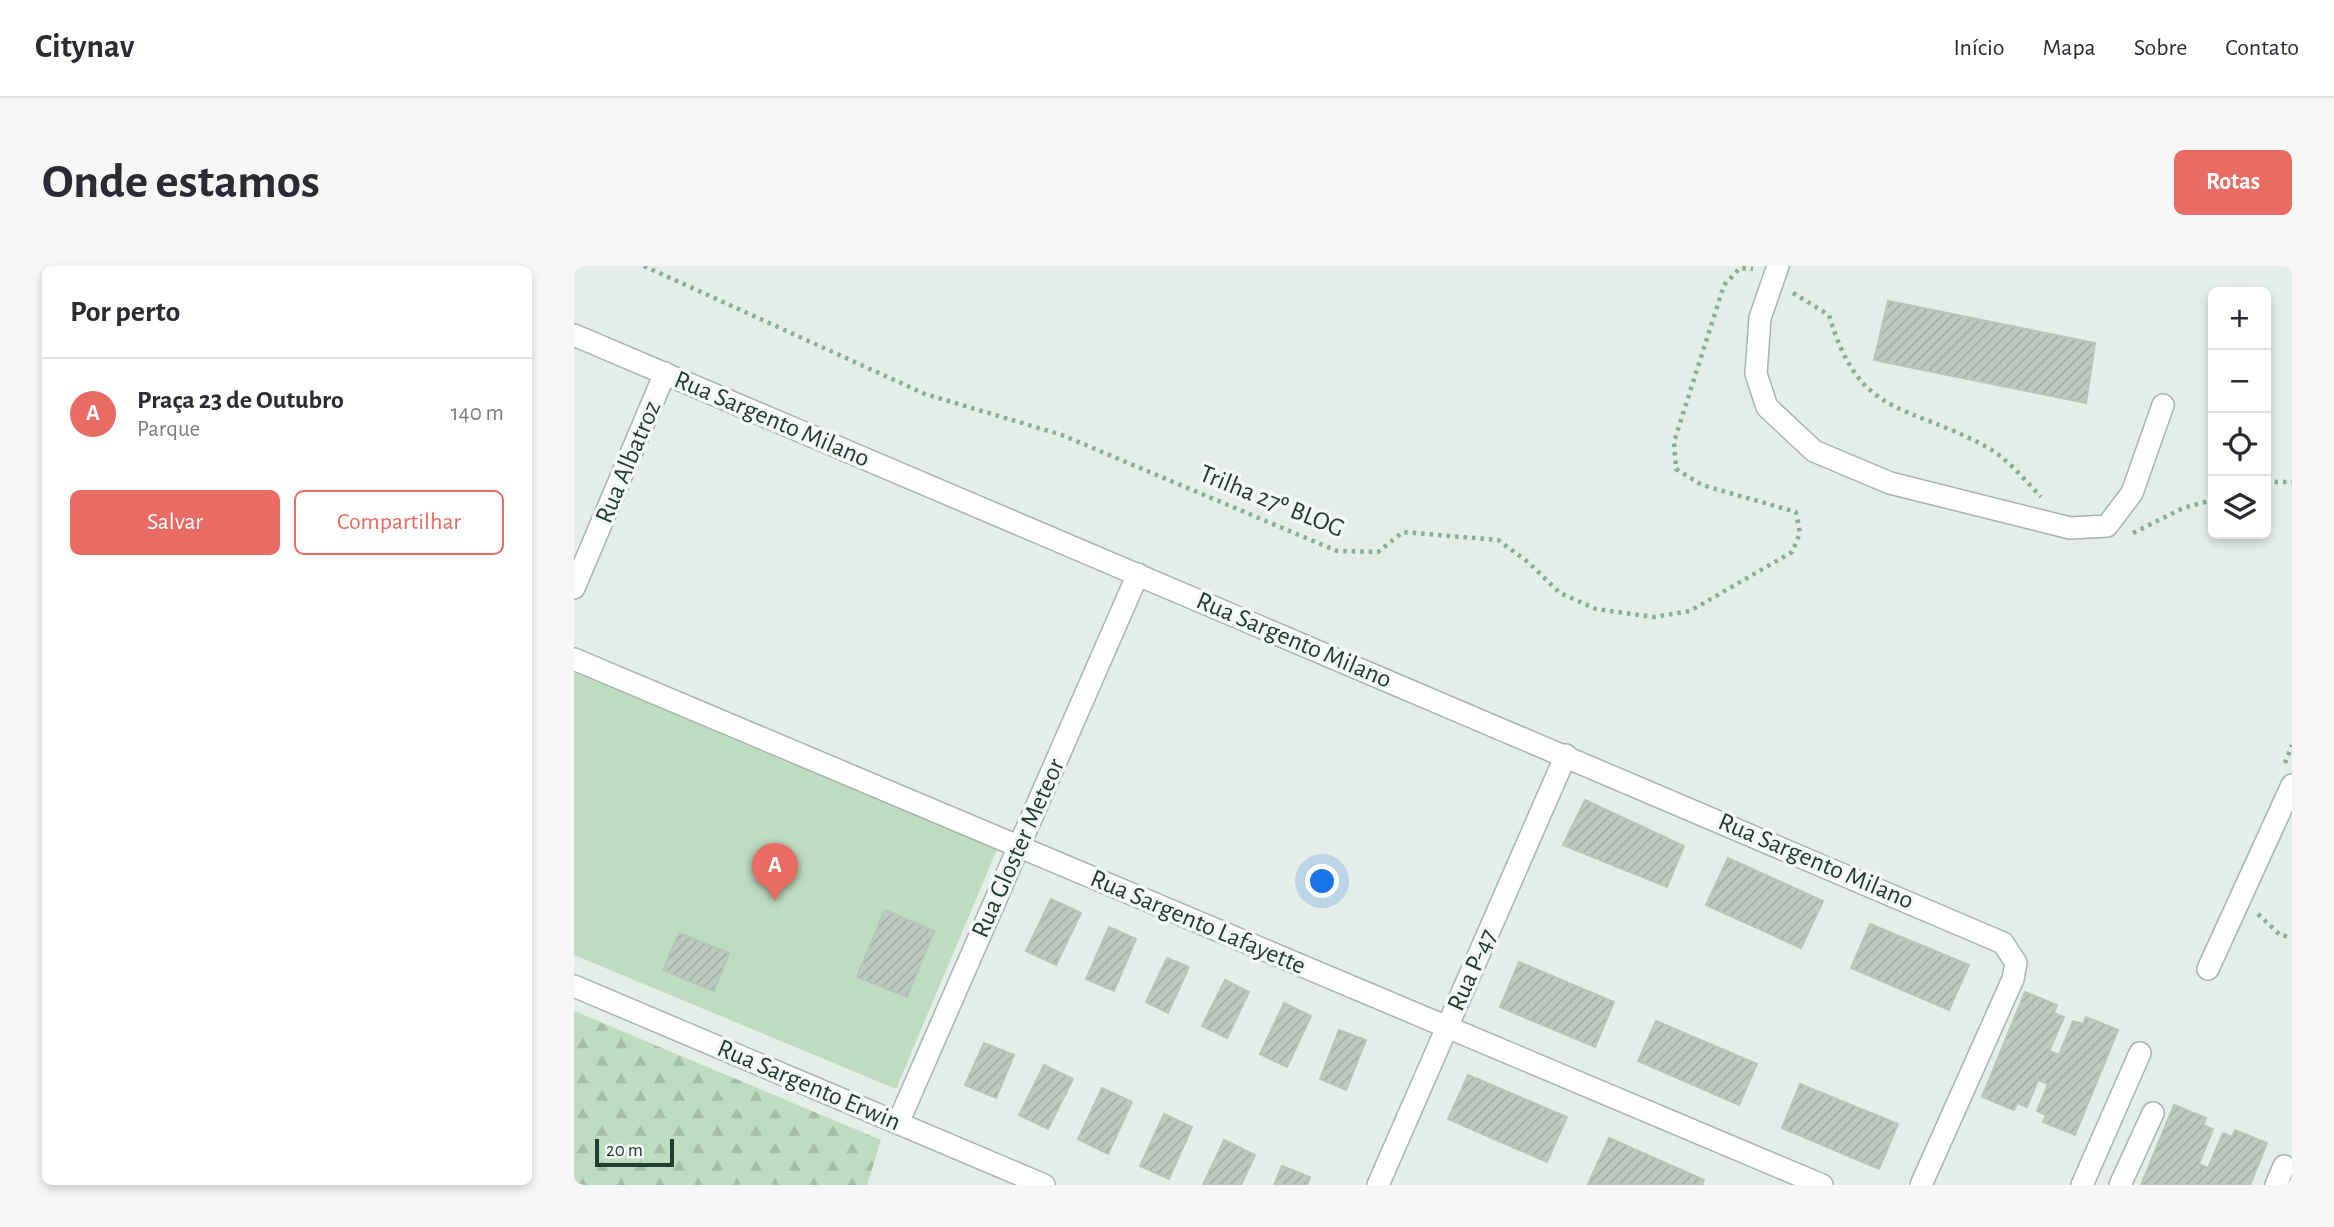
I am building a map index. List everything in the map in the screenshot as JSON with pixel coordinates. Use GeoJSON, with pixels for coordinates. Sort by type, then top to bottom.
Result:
{"type":"FeatureCollection","features":[{"type":"Feature","properties":{"kind":"lane"},"geometry":{"type":"LineString","coordinates":[[1776,274],[1760,318],[1756,374],[1767,407],[1814,451],[1890,483],[2070,528],[2106,526],[2132,493],[2163,405]]}},
{"type":"Feature","properties":{"kind":"lane","name":"Rua Sargento Milano"},"geometry":{"type":"LineString","coordinates":[[574,335],[1991,936],[2011,951],[2016,963],[2013,979],[1922,1185]]}},
{"type":"Feature","properties":{"kind":"lane","name":"Rua Albatroz"},"geometry":{"type":"LineString","coordinates":[[574,588],[665,373]]}},
{"type":"Feature","properties":{"kind":"lane","name":"Rua Gloster Meteor"},"geometry":{"type":"LineString","coordinates":[[898,1123],[1138,574]]}},
{"type":"Feature","properties":{"kind":"lane","name":"Rua Sargento Lafayette"},"geometry":{"type":"LineString","coordinates":[[574,659],[1822,1185]]}},
{"type":"Feature","properties":{"kind":"lane","name":"Rua P-47"},"geometry":{"type":"LineString","coordinates":[[1378,1185],[1566,755]]}},
{"type":"Feature","properties":{"kind":"lane"},"geometry":{"type":"LineString","coordinates":[[2208,970],[2292,785]]}},
{"type":"Feature","properties":{"kind":"lane","name":"Rua Sargento Erwin"},"geometry":{"type":"LineString","coordinates":[[574,986],[1044,1185]]}},
{"type":"Feature","properties":{"kind":"lane"},"geometry":{"type":"LineString","coordinates":[[2082,1185],[2140,1053]]}},
{"type":"Feature","properties":{"kind":"lane"},"geometry":{"type":"LineString","coordinates":[[2120,1185],[2152,1113]]}},
{"type":"Feature","properties":{"kind":"path","name":"Trilha 27º BLOG"},"geometry":{"type":"LineString","coordinates":[[644,266],[925,394],[1062,435],[1337,551],[1378,552],[1403,533],[1498,540],[1528,562],[1560,593],[1596,609],[1654,617],[1690,611],[1792,552],[1800,533],[1796,512],[1702,485],[1676,469],[1674,442],[1724,285],[1740,268],[1758,270],[1776,274],[1829,315],[1839,350],[1853,373],[1881,401],[1986,447],[2017,471],[2070,528]]}},
{"type":"Feature","properties":{"kind":"path"},"geometry":{"type":"LineString","coordinates":[[2271,482],[2292,482]]}},
{"type":"Feature","properties":{"kind":"path"},"geometry":{"type":"LineString","coordinates":[[2120,534],[2134,533],[2183,508],[2208,501]]}},
{"type":"Feature","properties":{"kind":"green space"},"geometry":{"type":"Polygon","coordinates":[[[574,671],[998,847],[896,1089],[574,955],[574,671]]]}},
{"type":"Feature","properties":{"kind":"green space"},"geometry":{"type":"Polygon","coordinates":[[[574,1011],[881,1140],[867,1185],[574,1185],[574,1011]]]}},
{"type":"Feature","properties":{"kind":"building"},"geometry":{"type":"Polygon","coordinates":[[[1888,301],[2095,343],[2086,403],[1874,360],[1888,301]]]}},
{"type":"Feature","properties":{"kind":"building"},"geometry":{"type":"Polygon","coordinates":[[[1585,800],[1684,846],[1667,887],[1563,845],[1585,800]]]}},
{"type":"Feature","properties":{"kind":"building"},"geometry":{"type":"Polygon","coordinates":[[[1728,858],[1823,901],[1801,948],[1706,905],[1728,858]]]}},
{"type":"Feature","properties":{"kind":"building"},"geometry":{"type":"Polygon","coordinates":[[[1051,899],[1081,913],[1056,965],[1026,951],[1051,899]]]}},
{"type":"Feature","properties":{"kind":"building"},"geometry":{"type":"Polygon","coordinates":[[[885,910],[934,931],[907,997],[857,977],[885,910]]]}},
{"type":"Feature","properties":{"kind":"building"},"geometry":{"type":"Polygon","coordinates":[[[1870,924],[1969,965],[1949,1010],[1851,968],[1870,924]]]}},
{"type":"Feature","properties":{"kind":"building"},"geometry":{"type":"Polygon","coordinates":[[[1109,927],[1136,939],[1114,991],[1086,979],[1109,927]]]}},
{"type":"Feature","properties":{"kind":"building"},"geometry":{"type":"Polygon","coordinates":[[[679,933],[729,953],[714,991],[663,970],[679,933]]]}},
{"type":"Feature","properties":{"kind":"building"},"geometry":{"type":"Polygon","coordinates":[[[1167,958],[1189,967],[1168,1013],[1146,1002],[1167,958]]]}},
{"type":"Feature","properties":{"kind":"building"},"geometry":{"type":"Polygon","coordinates":[[[1519,962],[1614,1002],[1595,1047],[1500,1007],[1519,962]]]}},
{"type":"Feature","properties":{"kind":"building"},"geometry":{"type":"Polygon","coordinates":[[[1225,980],[1249,992],[1227,1038],[1202,1026],[1225,980]]]}},
{"type":"Feature","properties":{"kind":"building"},"geometry":{"type":"Polygon","coordinates":[[[2025,992],[2057,1005],[2054,1013],[2064,1017],[2049,1051],[2059,1055],[2073,1021],[2083,1024],[2086,1017],[2118,1030],[2075,1135],[2043,1122],[2046,1115],[2037,1111],[2048,1084],[2038,1080],[2027,1107],[2017,1103],[2014,1110],[1982,1097],[2025,992]]]}},
{"type":"Feature","properties":{"kind":"building"},"geometry":{"type":"Polygon","coordinates":[[[1284,1003],[1311,1016],[1287,1067],[1260,1054],[1284,1003]]]}},
{"type":"Feature","properties":{"kind":"building"},"geometry":{"type":"Polygon","coordinates":[[[1656,1021],[1757,1064],[1739,1105],[1638,1061],[1656,1021]]]}},
{"type":"Feature","properties":{"kind":"building"},"geometry":{"type":"Polygon","coordinates":[[[1339,1030],[1366,1040],[1346,1090],[1320,1079],[1339,1030]]]}},
{"type":"Feature","properties":{"kind":"building"},"geometry":{"type":"Polygon","coordinates":[[[984,1043],[1014,1055],[996,1098],[965,1085],[984,1043]]]}},
{"type":"Feature","properties":{"kind":"building"},"geometry":{"type":"Polygon","coordinates":[[[1044,1065],[1073,1079],[1048,1129],[1019,1115],[1044,1065]]]}},
{"type":"Feature","properties":{"kind":"building"},"geometry":{"type":"Polygon","coordinates":[[[1468,1075],[1567,1117],[1547,1162],[1448,1119],[1468,1075]]]}},
{"type":"Feature","properties":{"kind":"building"},"geometry":{"type":"Polygon","coordinates":[[[1800,1084],[1898,1124],[1879,1169],[1782,1128],[1800,1084]]]}},
{"type":"Feature","properties":{"kind":"building"},"geometry":{"type":"Polygon","coordinates":[[[1102,1088],[1132,1102],[1108,1154],[1078,1139],[1102,1088]]]}},
{"type":"Feature","properties":{"kind":"building"},"geometry":{"type":"Polygon","coordinates":[[[2174,1105],[2206,1118],[2203,1125],[2213,1129],[2199,1164],[2208,1168],[2223,1133],[2232,1137],[2235,1130],[2267,1143],[2250,1185],[2141,1185],[2174,1105]]]}},
{"type":"Feature","properties":{"kind":"building"},"geometry":{"type":"Polygon","coordinates":[[[1164,1114],[1192,1127],[1169,1179],[1140,1166],[1164,1114]]]}},
{"type":"Feature","properties":{"kind":"building"},"geometry":{"type":"Polygon","coordinates":[[[1609,1138],[1704,1180],[1702,1185],[1588,1184],[1609,1138]]]}},
{"type":"Feature","properties":{"kind":"building"},"geometry":{"type":"Polygon","coordinates":[[[1224,1140],[1255,1155],[1241,1185],[1203,1185],[1224,1140]]]}},
{"type":"Feature","properties":{"kind":"building"},"geometry":{"type":"Polygon","coordinates":[[[1282,1166],[1310,1177],[1307,1185],[1274,1185],[1282,1166]]]}},
{"type":"Feature","properties":{"kind":"place","name":"Praça 23 de Outubro"},"geometry":{"type":"Point","coordinates":[775,901]}}]}
